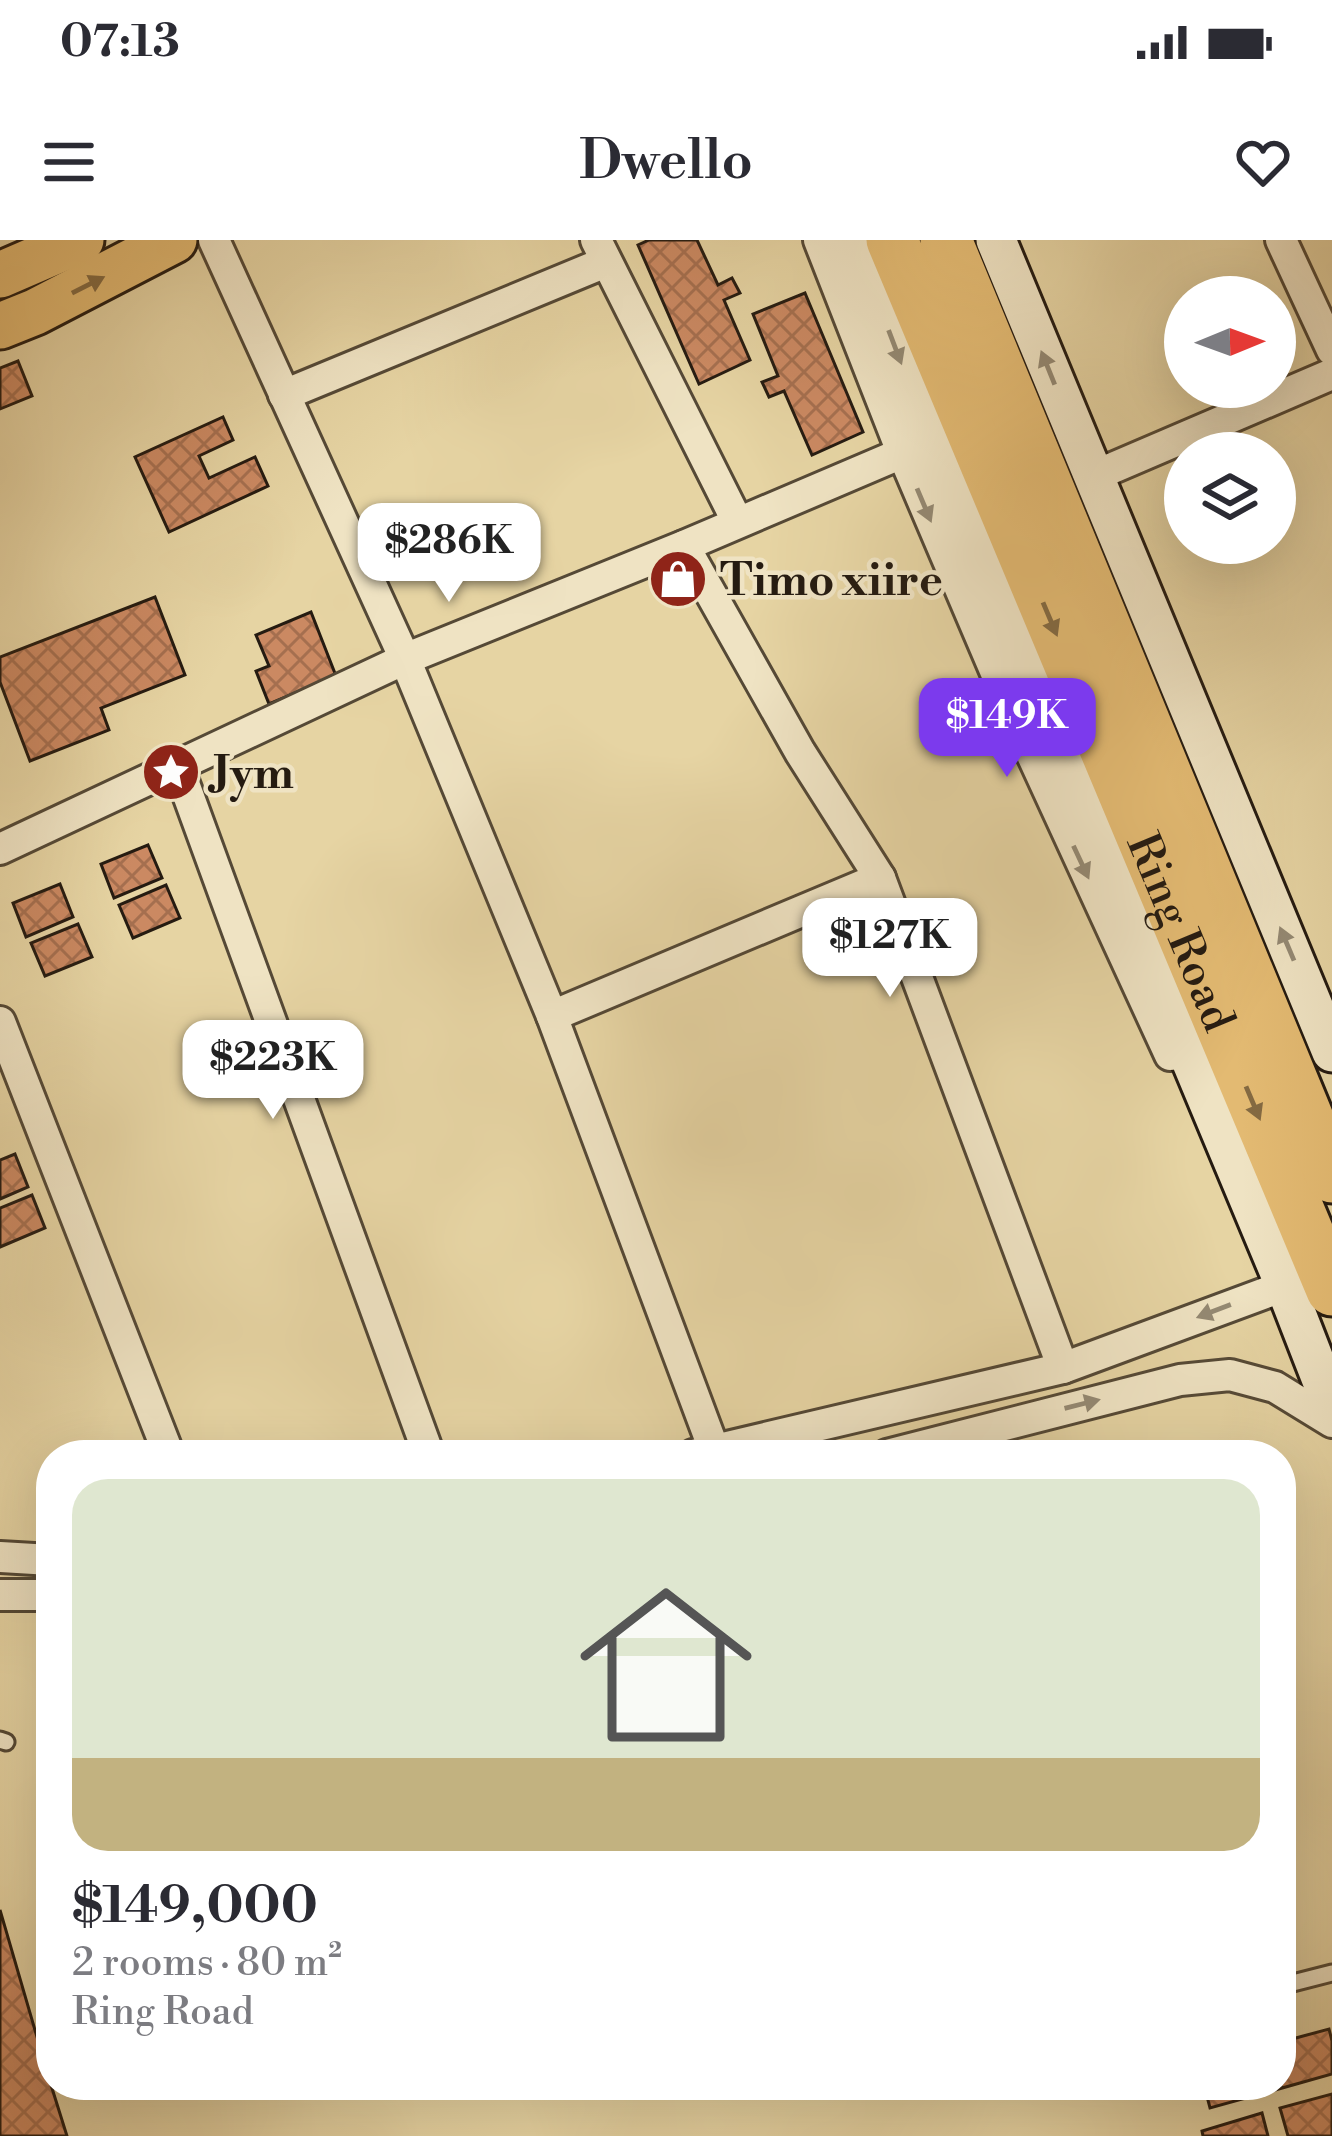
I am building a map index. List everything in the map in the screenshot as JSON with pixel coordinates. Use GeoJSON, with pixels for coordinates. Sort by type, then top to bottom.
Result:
{"type":"FeatureCollection","features":[{"type":"Feature","properties":{"kind":"highway","name":"Ring Road"},"geometry":{"type":"LineString","coordinates":[[892,240],[1213,949],[1332,1177]]}},
{"type":"Feature","properties":{"kind":"highway","name":"Ring Road"},"geometry":{"type":"LineString","coordinates":[[946,240],[1213,949],[1309,1281]]}},
{"type":"Feature","properties":{"kind":"main road"},"geometry":{"type":"LineString","coordinates":[[0,275],[81,240]]}},
{"type":"Feature","properties":{"kind":"main road"},"geometry":{"type":"LineString","coordinates":[[0,326],[174,240]]}},
{"type":"Feature","properties":{"kind":"street"},"geometry":{"type":"LineString","coordinates":[[214,240],[405,658],[552,1016],[703,1440]]}},
{"type":"Feature","properties":{"kind":"street"},"geometry":{"type":"LineString","coordinates":[[819,240],[1309,1281],[1332,1406]]}},
{"type":"Feature","properties":{"kind":"street"},"geometry":{"type":"LineString","coordinates":[[849,240],[878,303],[917,446]]}},
{"type":"Feature","properties":{"kind":"street"},"geometry":{"type":"LineString","coordinates":[[996,240],[1332,1052]]}},
{"type":"Feature","properties":{"kind":"street"},"geometry":{"type":"LineString","coordinates":[[1281,240],[1332,350]]}},
{"type":"Feature","properties":{"kind":"street"},"geometry":{"type":"LineString","coordinates":[[284,395],[601,251],[737,521]]}},
{"type":"Feature","properties":{"kind":"street"},"geometry":{"type":"LineString","coordinates":[[1094,476],[1332,374]]}},
{"type":"Feature","properties":{"kind":"street"},"geometry":{"type":"LineString","coordinates":[[0,849],[405,658],[917,446]]}},
{"type":"Feature","properties":{"kind":"street"},"geometry":{"type":"LineString","coordinates":[[684,546],[800,752],[880,878],[1063,1368]]}},
{"type":"Feature","properties":{"kind":"street"},"geometry":{"type":"LineString","coordinates":[[178,766],[424,1440]]}},
{"type":"Feature","properties":{"kind":"street"},"geometry":{"type":"LineString","coordinates":[[552,1016],[880,878]]}},
{"type":"Feature","properties":{"kind":"street"},"geometry":{"type":"LineString","coordinates":[[0,1022],[163,1440]]}},
{"type":"Feature","properties":{"kind":"street"},"geometry":{"type":"LineString","coordinates":[[766,1440],[1063,1368],[1309,1281]]}},
{"type":"Feature","properties":{"kind":"street"},"geometry":{"type":"LineString","coordinates":[[946,1440],[1180,1380],[1230,1375],[1275,1387],[1332,1422]]}},
{"type":"Feature","properties":{"kind":"street"},"geometry":{"type":"LineString","coordinates":[[0,1557],[36,1559]]}},
{"type":"Feature","properties":{"kind":"street"},"geometry":{"type":"LineString","coordinates":[[0,1595],[36,1595]]}},
{"type":"Feature","properties":{"kind":"lane"},"geometry":{"type":"LineString","coordinates":[[1296,1982],[1332,1973]]}},
{"type":"Feature","properties":{"kind":"building"},"geometry":{"type":"Polygon","coordinates":[[[649,240],[697,240],[718,285],[732,278],[740,293],[724,300],[750,360],[699,384],[638,245],[649,240]]]}},
{"type":"Feature","properties":{"kind":"building"},"geometry":{"type":"Polygon","coordinates":[[[805,293],[863,432],[812,455],[784,391],[769,397],[762,382],[778,376],[753,314],[805,293]]]}},
{"type":"Feature","properties":{"kind":"building"},"geometry":{"type":"Polygon","coordinates":[[[18,361],[32,396],[0,409],[0,368],[18,361]]]}},
{"type":"Feature","properties":{"kind":"building"},"geometry":{"type":"Polygon","coordinates":[[[223,417],[233,440],[199,456],[209,478],[255,457],[268,486],[169,532],[135,457],[223,417]]]}},
{"type":"Feature","properties":{"kind":"building"},"geometry":{"type":"Polygon","coordinates":[[[155,597],[185,675],[101,708],[109,730],[30,761],[0,682],[0,657],[155,597]]]}},
{"type":"Feature","properties":{"kind":"building"},"geometry":{"type":"Polygon","coordinates":[[[311,612],[336,676],[269,704],[256,671],[269,666],[256,635],[311,612]]]}},
{"type":"Feature","properties":{"kind":"building"},"geometry":{"type":"Polygon","coordinates":[[[148,845],[162,878],[114,898],[101,864],[148,845]]]}},
{"type":"Feature","properties":{"kind":"building"},"geometry":{"type":"Polygon","coordinates":[[[60,884],[73,917],[26,937],[13,903],[60,884]]]}},
{"type":"Feature","properties":{"kind":"building"},"geometry":{"type":"Polygon","coordinates":[[[166,885],[180,918],[133,938],[119,905],[166,885]]]}},
{"type":"Feature","properties":{"kind":"building"},"geometry":{"type":"Polygon","coordinates":[[[78,924],[92,957],[45,976],[31,943],[78,924]]]}},
{"type":"Feature","properties":{"kind":"building"},"geometry":{"type":"Polygon","coordinates":[[[15,1154],[28,1187],[0,1199],[0,1160],[15,1154]]]}},
{"type":"Feature","properties":{"kind":"building"},"geometry":{"type":"Polygon","coordinates":[[[32,1195],[45,1228],[0,1247],[0,1208],[32,1195]]]}},
{"type":"Feature","properties":{"kind":"building"},"geometry":{"type":"Polygon","coordinates":[[[0,1910],[36,2034],[36,2100],[56,2100],[67,2136],[0,2136],[0,1910]]]}},
{"type":"Feature","properties":{"kind":"building"},"geometry":{"type":"Polygon","coordinates":[[[1329,2029],[1332,2074],[1296,2084],[1296,2038],[1329,2029]]]}},
{"type":"Feature","properties":{"kind":"building"},"geometry":{"type":"Polygon","coordinates":[[[1332,2094],[1332,2136],[1288,2136],[1280,2108],[1332,2094]]]}},
{"type":"Feature","properties":{"kind":"building"},"geometry":{"type":"Polygon","coordinates":[[[1208,2100],[1239,2100],[1210,2108],[1208,2100]]]}},
{"type":"Feature","properties":{"kind":"building"},"geometry":{"type":"Polygon","coordinates":[[[1262,2113],[1268,2136],[1203,2136],[1202,2131],[1262,2113]]]}},
{"type":"Feature","properties":{"kind":"place","name":"Timo xiire"},"geometry":{"type":"Point","coordinates":[678,579]}},
{"type":"Feature","properties":{"kind":"place","name":"Jym"},"geometry":{"type":"Point","coordinates":[171,772]}}]}
